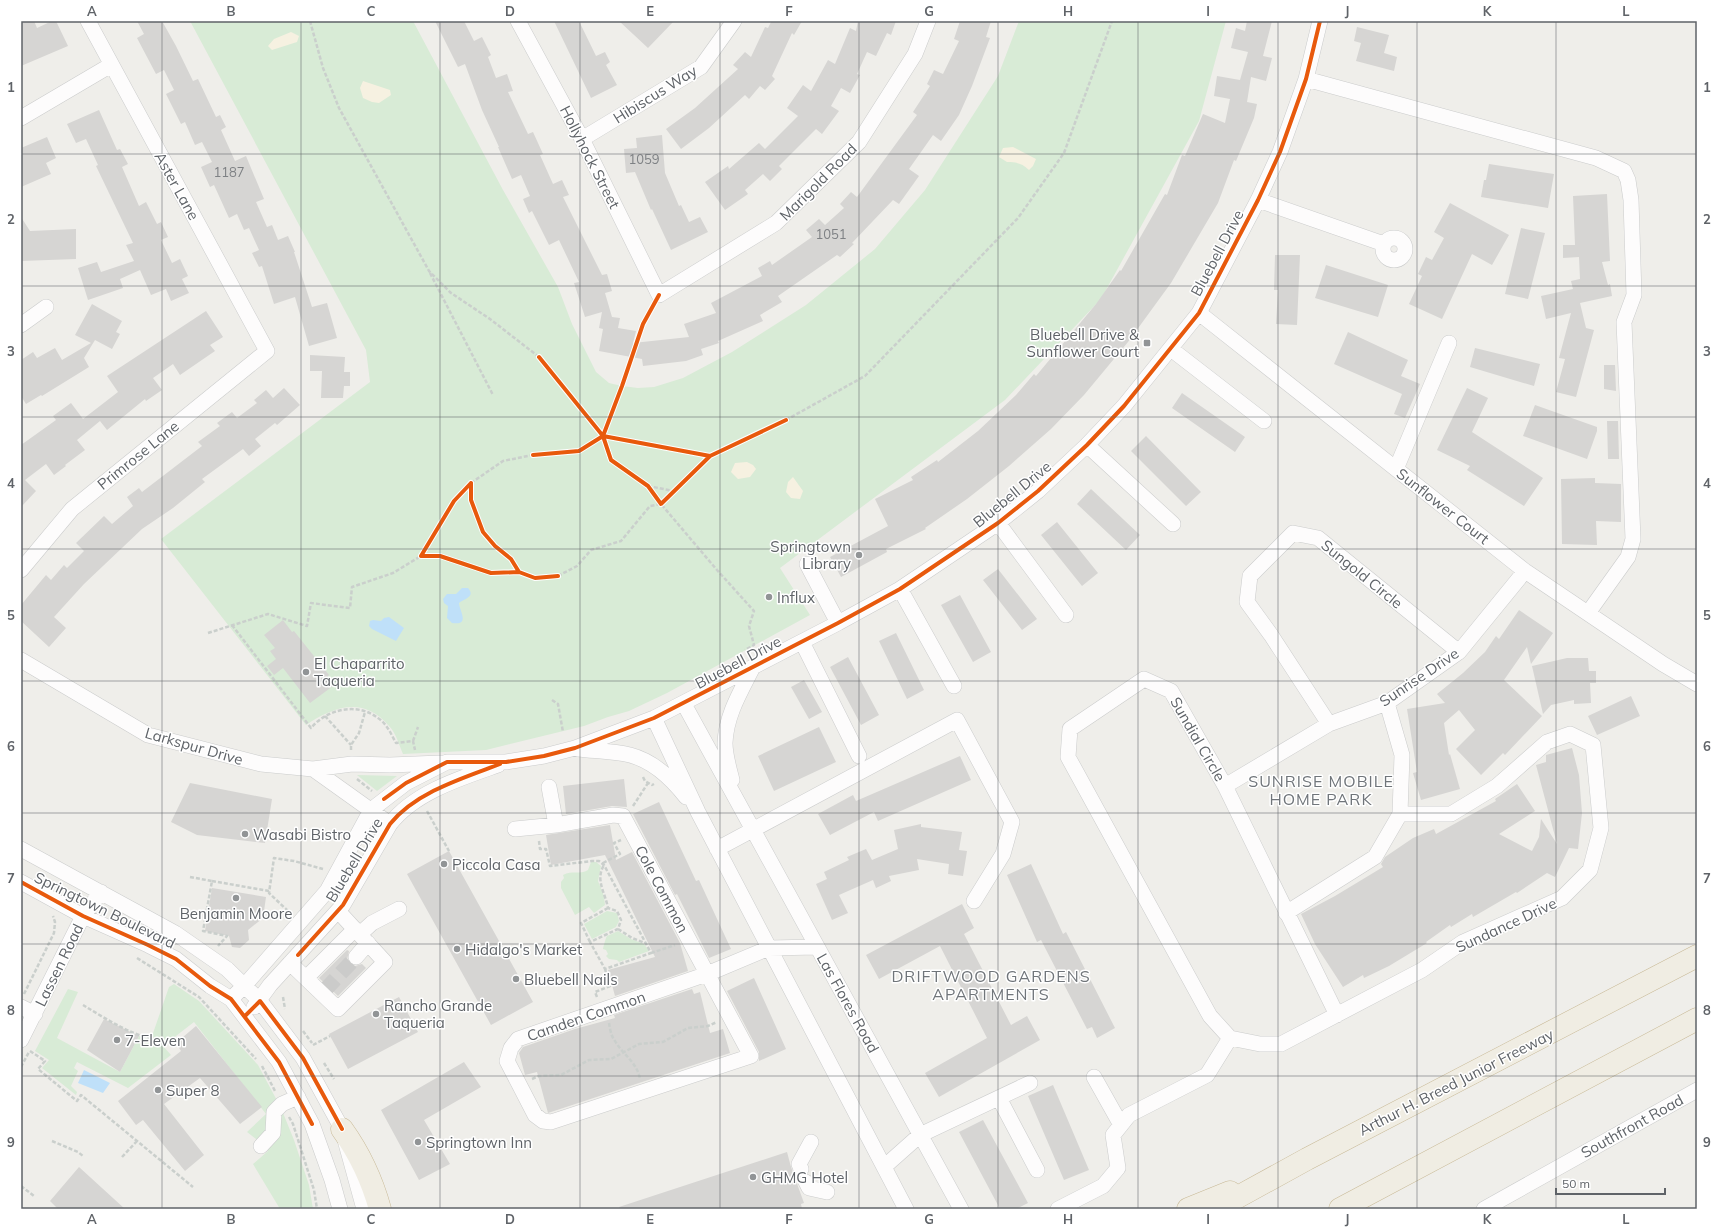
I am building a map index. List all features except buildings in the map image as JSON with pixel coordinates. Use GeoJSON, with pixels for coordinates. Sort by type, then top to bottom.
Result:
{"type":"FeatureCollection","features":[{"type":"Feature","properties":{"kind":"highway","name":"Arthur H. Breed Junior Freeway"},"geometry":{"type":"LineString","coordinates":[[1216,1209],[1307,1159],[1697,956]]}},
{"type":"Feature","properties":{"kind":"highway"},"geometry":{"type":"LineString","coordinates":[[1340,1209],[1697,1018]]}},
{"type":"Feature","properties":{"kind":"highway"},"geometry":{"type":"LineString","coordinates":[[342,1129],[354,1146],[373,1184],[380,1209]]}},
{"type":"Feature","properties":{"kind":"highway"},"geometry":{"type":"LineString","coordinates":[[1188,1209],[1307,1159]]}},
{"type":"Feature","properties":{"kind":"street","name":"Aster Lane"},"geometry":{"type":"LineString","coordinates":[[88,21],[110,65],[267,351]]}},
{"type":"Feature","properties":{"kind":"street","name":"Hollyhock Street"},"geometry":{"type":"LineString","coordinates":[[518,21],[582,139],[659,295]]}},
{"type":"Feature","properties":{"kind":"street","name":"Hibiscus Way"},"geometry":{"type":"LineString","coordinates":[[582,139],[701,67],[734,21]]}},
{"type":"Feature","properties":{"kind":"street","name":"Marigold Road"},"geometry":{"type":"LineString","coordinates":[[659,295],[776,223],[859,142],[915,54],[928,21]]}},
{"type":"Feature","properties":{"kind":"street","name":"Bluebell Drive"},"geometry":{"type":"LineString","coordinates":[[231,999],[327,891],[371,810],[406,783],[447,762],[506,762],[544,756],[575,748],[654,718],[684,704],[838,623],[900,588],[998,523],[1038,490],[1087,445],[1124,406],[1199,313],[1258,200],[1280,152],[1306,79],[1320,21]]}},
{"type":"Feature","properties":{"kind":"street"},"geometry":{"type":"LineString","coordinates":[[21,118],[110,65]]}},
{"type":"Feature","properties":{"kind":"street"},"geometry":{"type":"LineString","coordinates":[[1306,79],[1596,158],[1624,171],[1628,180],[1631,200],[1634,295],[1624,322],[1633,539],[1628,557],[1588,613]]}},
{"type":"Feature","properties":{"kind":"street"},"geometry":{"type":"LineString","coordinates":[[1258,200],[1384,244]]}},
{"type":"Feature","properties":{"kind":"street"},"geometry":{"type":"LineString","coordinates":[[21,325],[46,307]]}},
{"type":"Feature","properties":{"kind":"street","name":"Sunflower Court"},"geometry":{"type":"LineString","coordinates":[[1199,313],[1525,571],[1662,664],[1697,684]]}},
{"type":"Feature","properties":{"kind":"street"},"geometry":{"type":"LineString","coordinates":[[1396,469],[1449,343]]}},
{"type":"Feature","properties":{"kind":"street"},"geometry":{"type":"LineString","coordinates":[[1171,349],[1264,421]]}},
{"type":"Feature","properties":{"kind":"street","name":"Primrose Lane"},"geometry":{"type":"LineString","coordinates":[[21,570],[72,509],[267,351]]}},
{"type":"Feature","properties":{"kind":"street"},"geometry":{"type":"LineString","coordinates":[[1087,445],[1173,524]]}},
{"type":"Feature","properties":{"kind":"street"},"geometry":{"type":"LineString","coordinates":[[998,523],[1066,615]]}},
{"type":"Feature","properties":{"kind":"street","name":"Sungold Circle"},"geometry":{"type":"LineString","coordinates":[[1329,724],[1271,635],[1247,602],[1250,576],[1293,533],[1318,538],[1459,652]]}},
{"type":"Feature","properties":{"kind":"street"},"geometry":{"type":"LineString","coordinates":[[807,564],[838,623]]}},
{"type":"Feature","properties":{"kind":"street","name":"Sunrise Drive"},"geometry":{"type":"LineString","coordinates":[[1225,786],[1329,724],[1387,703],[1459,652],[1525,571]]}},
{"type":"Feature","properties":{"kind":"street"},"geometry":{"type":"LineString","coordinates":[[900,588],[954,686]]}},
{"type":"Feature","properties":{"kind":"street"},"geometry":{"type":"LineString","coordinates":[[802,642],[859,756]]}},
{"type":"Feature","properties":{"kind":"street","name":"Larkspur Drive"},"geometry":{"type":"LineString","coordinates":[[21,660],[148,735],[261,764],[313,769],[352,764],[390,765],[447,762]]}},
{"type":"Feature","properties":{"kind":"street","name":"Las Flores Road"},"geometry":{"type":"LineString","coordinates":[[735,796],[725,744],[726,729],[734,705],[753,667]]}},
{"type":"Feature","properties":{"kind":"street","name":"Sundial Circle"},"geometry":{"type":"LineString","coordinates":[[1230,1038],[1210,1016],[1068,757],[1070,729],[1144,680],[1171,691],[1225,786],[1337,1015]]}},
{"type":"Feature","properties":{"kind":"street"},"geometry":{"type":"LineString","coordinates":[[1286,913],[1375,857],[1400,814],[1402,755],[1387,703]]}},
{"type":"Feature","properties":{"kind":"street","name":"Las Flores Road"},"geometry":{"type":"LineString","coordinates":[[684,704],[961,1209]]}},
{"type":"Feature","properties":{"kind":"street"},"geometry":{"type":"LineString","coordinates":[[654,718],[698,812],[906,1209]]}},
{"type":"Feature","properties":{"kind":"street"},"geometry":{"type":"LineString","coordinates":[[718,849],[957,720],[1012,822],[1003,854],[974,901]]}},
{"type":"Feature","properties":{"kind":"street","name":"Sundance Drive"},"geometry":{"type":"LineString","coordinates":[[1230,1038],[1260,1044],[1281,1044],[1422,970],[1463,942],[1562,898],[1590,870],[1601,828],[1593,745],[1570,734],[1547,742],[1497,786],[1451,814],[1400,814]]}},
{"type":"Feature","properties":{"kind":"street"},"geometry":{"type":"LineString","coordinates":[[575,748],[630,755],[650,763],[664,773],[680,789],[698,812]]}},
{"type":"Feature","properties":{"kind":"street","name":"Bluebell Drive"},"geometry":{"type":"LineString","coordinates":[[245,1016],[260,1000],[270,985],[343,905],[390,824],[399,812],[444,785],[506,762]]}},
{"type":"Feature","properties":{"kind":"street","name":"Larkspur Drive"},"geometry":{"type":"LineString","coordinates":[[313,769],[390,824]]}},
{"type":"Feature","properties":{"kind":"street"},"geometry":{"type":"LineString","coordinates":[[549,787],[556,825]]}},
{"type":"Feature","properties":{"kind":"street"},"geometry":{"type":"LineString","coordinates":[[515,829],[556,825],[612,815],[623,816]]}},
{"type":"Feature","properties":{"kind":"street","name":"Cole Common"},"geometry":{"type":"LineString","coordinates":[[623,816],[751,1056]]}},
{"type":"Feature","properties":{"kind":"street","name":"Springtown Boulevard"},"geometry":{"type":"LineString","coordinates":[[21,849],[102,892],[175,934],[227,969],[260,1000],[303,1058],[342,1129],[364,1209]]}},
{"type":"Feature","properties":{"kind":"street","name":"Springtown Boulevard"},"geometry":{"type":"LineString","coordinates":[[21,882],[83,916],[176,959],[210,986],[231,999],[280,1062],[298,1096],[318,1139],[340,1209]]}},
{"type":"Feature","properties":{"kind":"street","name":"Lassen Road"},"geometry":{"type":"LineString","coordinates":[[21,1040],[83,916],[102,892]]}},
{"type":"Feature","properties":{"kind":"street"},"geometry":{"type":"LineString","coordinates":[[306,978],[361,936],[372,923],[399,909]]}},
{"type":"Feature","properties":{"kind":"street"},"geometry":{"type":"LineString","coordinates":[[290,963],[323,991],[338,1010],[385,962],[338,910]]}},
{"type":"Feature","properties":{"kind":"street"},"geometry":{"type":"LineString","coordinates":[[356,957],[361,936]]}},
{"type":"Feature","properties":{"kind":"street","name":"Camden Common"},"geometry":{"type":"LineString","coordinates":[[751,1056],[551,1122],[543,1121],[534,1115],[507,1060],[511,1048],[518,1039],[708,974],[769,948],[817,947]]}},
{"type":"Feature","properties":{"kind":"street"},"geometry":{"type":"LineString","coordinates":[[21,1007],[35,1014]]}},
{"type":"Feature","properties":{"kind":"street"},"geometry":{"type":"LineString","coordinates":[[1058,1209],[1103,1186],[1118,1168],[1113,1135],[1129,1115],[1207,1076],[1230,1038]]}},
{"type":"Feature","properties":{"kind":"street"},"geometry":{"type":"LineString","coordinates":[[1094,1077],[1121,1125]]}},
{"type":"Feature","properties":{"kind":"street"},"geometry":{"type":"LineString","coordinates":[[884,1167],[920,1135],[1030,1082]]}},
{"type":"Feature","properties":{"kind":"street","name":"Southfront Road"},"geometry":{"type":"LineString","coordinates":[[1484,1209],[1697,1090]]}},
{"type":"Feature","properties":{"kind":"street"},"geometry":{"type":"LineString","coordinates":[[261,1146],[272,1133],[274,1112],[282,1104],[298,1096]]}},
{"type":"Feature","properties":{"kind":"street"},"geometry":{"type":"LineString","coordinates":[[999,1098],[1037,1170]]}},
{"type":"Feature","properties":{"kind":"street"},"geometry":{"type":"LineString","coordinates":[[811,1142],[799,1164],[809,1188],[827,1192]]}},
{"type":"Feature","properties":{"kind":"path"},"geometry":{"type":"LineString","coordinates":[[310,21],[323,68],[339,108],[429,271],[493,395]]}},
{"type":"Feature","properties":{"kind":"path"},"geometry":{"type":"LineString","coordinates":[[779,423],[866,376],[1018,218],[1064,153],[1112,21]]}},
{"type":"Feature","properties":{"kind":"path"},"geometry":{"type":"LineString","coordinates":[[429,271],[451,293],[490,319],[539,357],[544,363]]}},
{"type":"Feature","properties":{"kind":"path"},"geometry":{"type":"LineString","coordinates":[[469,488],[470,483],[503,461],[541,455]]}},
{"type":"Feature","properties":{"kind":"path"},"geometry":{"type":"LineString","coordinates":[[642,482],[648,486],[652,492]]}},
{"type":"Feature","properties":{"kind":"path"},"geometry":{"type":"LineString","coordinates":[[648,486],[674,491]]}},
{"type":"Feature","properties":{"kind":"path"},"geometry":{"type":"LineString","coordinates":[[669,495],[679,486]]}},
{"type":"Feature","properties":{"kind":"path"},"geometry":{"type":"LineString","coordinates":[[656,498],[754,611],[749,626],[754,645],[745,650]]}},
{"type":"Feature","properties":{"kind":"path"},"geometry":{"type":"LineString","coordinates":[[550,576],[558,576],[577,566],[591,550],[621,541],[650,506],[661,504],[665,500]]}},
{"type":"Feature","properties":{"kind":"path"},"geometry":{"type":"LineString","coordinates":[[208,633],[268,614],[307,626],[311,603],[350,608],[352,587],[393,573],[421,556],[425,549]]}},
{"type":"Feature","properties":{"kind":"path"},"geometry":{"type":"LineString","coordinates":[[421,556],[427,556]]}},
{"type":"Feature","properties":{"kind":"path"},"geometry":{"type":"LineString","coordinates":[[232,625],[311,728],[318,720],[325,716],[338,710],[352,708],[378,718],[388,728],[396,743],[413,741]]}},
{"type":"Feature","properties":{"kind":"path"},"geometry":{"type":"LineString","coordinates":[[552,700],[558,704],[563,732]]}},
{"type":"Feature","properties":{"kind":"path"},"geometry":{"type":"LineString","coordinates":[[351,745],[359,733],[365,712]]}},
{"type":"Feature","properties":{"kind":"path"},"geometry":{"type":"LineString","coordinates":[[325,716],[351,745],[352,756]]}},
{"type":"Feature","properties":{"kind":"path"},"geometry":{"type":"LineString","coordinates":[[417,756],[413,741],[418,727]]}},
{"type":"Feature","properties":{"kind":"path"},"geometry":{"type":"LineString","coordinates":[[353,776],[376,795]]}},
{"type":"Feature","properties":{"kind":"path"},"geometry":{"type":"LineString","coordinates":[[608,908],[599,879],[604,864],[620,854],[614,843],[624,838],[617,827],[623,816],[628,812],[648,783]]}},
{"type":"Feature","properties":{"kind":"path"},"geometry":{"type":"LineString","coordinates":[[426,811],[449,850]]}},
{"type":"Feature","properties":{"kind":"path"},"geometry":{"type":"LineString","coordinates":[[538,837],[540,849],[546,849],[550,866],[592,861],[604,864],[651,953]]}},
{"type":"Feature","properties":{"kind":"path"},"geometry":{"type":"LineString","coordinates":[[288,910],[269,893],[274,858],[294,861],[323,869]]}},
{"type":"Feature","properties":{"kind":"path"},"geometry":{"type":"LineString","coordinates":[[190,877],[269,891]]}},
{"type":"Feature","properties":{"kind":"path"},"geometry":{"type":"LineString","coordinates":[[212,881],[203,931],[227,936],[218,946]]}},
{"type":"Feature","properties":{"kind":"path"},"geometry":{"type":"LineString","coordinates":[[590,942],[618,929],[621,920],[617,910],[608,908],[581,923],[590,942],[605,969],[610,986],[595,992],[601,1010],[608,1019],[614,1040],[630,1058],[638,1073],[644,1092]]}},
{"type":"Feature","properties":{"kind":"path"},"geometry":{"type":"LineString","coordinates":[[21,999],[54,933],[55,922],[54,917],[51,914]]}},
{"type":"Feature","properties":{"kind":"path"},"geometry":{"type":"LineString","coordinates":[[618,929],[632,938],[646,943]]}},
{"type":"Feature","properties":{"kind":"path"},"geometry":{"type":"LineString","coordinates":[[605,969],[681,943]]}},
{"type":"Feature","properties":{"kind":"path"},"geometry":{"type":"LineString","coordinates":[[135,956],[198,997]]}},
{"type":"Feature","properties":{"kind":"path"},"geometry":{"type":"LineString","coordinates":[[83,1005],[106,1019],[149,1040],[159,1042],[170,1041]]}},
{"type":"Feature","properties":{"kind":"path"},"geometry":{"type":"LineString","coordinates":[[519,1085],[539,1076],[561,1075],[588,1060],[611,1059],[639,1044],[663,1042],[688,1028],[708,1026],[721,1020]]}},
{"type":"Feature","properties":{"kind":"path"},"geometry":{"type":"LineString","coordinates":[[313,1045],[330,1036]]}},
{"type":"Feature","properties":{"kind":"path"},"geometry":{"type":"LineString","coordinates":[[21,1067],[30,1050],[45,1060],[38,1069],[77,1101],[81,1095],[193,1187]]}},
{"type":"Feature","properties":{"kind":"path"},"geometry":{"type":"LineString","coordinates":[[52,1141],[78,1152],[83,1156]]}},
{"type":"Feature","properties":{"kind":"path"},"geometry":{"type":"LineString","coordinates":[[122,1157],[137,1141]]}},
{"type":"Feature","properties":{"kind":"path"},"geometry":{"type":"LineString","coordinates":[[21,1186],[34,1196]]}},
{"type":"Feature","properties":{"kind":"green space"},"geometry":{"type":"Polygon","coordinates":[[[190,21],[413,21],[503,190],[558,287],[572,324],[596,372],[609,383],[638,388],[654,387],[683,378],[732,352],[806,305],[875,249],[925,190],[998,76],[1019,21],[1226,21],[1199,121],[1101,299],[1005,400],[780,568],[810,615],[667,693],[629,711],[584,726],[486,750],[403,754],[391,729],[379,717],[359,707],[338,709],[317,718],[306,725],[161,539],[370,382],[366,350],[190,21]]]}},
{"type":"Feature","properties":{"kind":"green space"},"geometry":{"type":"Polygon","coordinates":[[[357,775],[397,776],[377,791],[357,775]]]}},
{"type":"Feature","properties":{"kind":"green space"},"geometry":{"type":"Polygon","coordinates":[[[591,862],[596,862],[601,866],[598,881],[604,896],[605,905],[594,913],[589,907],[575,915],[561,888],[561,882],[564,878],[563,875],[588,870],[591,862]]]}},
{"type":"Feature","properties":{"kind":"green space"},"geometry":{"type":"Polygon","coordinates":[[[607,911],[617,913],[619,921],[616,927],[592,939],[584,924],[607,911]]]}},
{"type":"Feature","properties":{"kind":"green space"},"geometry":{"type":"Polygon","coordinates":[[[618,931],[631,939],[644,944],[649,951],[619,962],[617,960],[609,959],[606,956],[608,954],[606,950],[603,949],[605,940],[607,936],[618,931]]]}},
{"type":"Feature","properties":{"kind":"green space"},"geometry":{"type":"Polygon","coordinates":[[[174,984],[199,1001],[258,1065],[281,1108],[294,1140],[309,1185],[313,1209],[280,1209],[253,1164],[268,1151],[260,1142],[247,1132],[266,1114],[194,1022],[163,1046],[171,1055],[128,1088],[77,1062],[74,1068],[78,1071],[71,1086],[77,1092],[76,1095],[42,1068],[49,1060],[35,1051],[68,989],[78,992],[57,1038],[120,1072],[139,1036],[151,1039],[169,987],[174,984]]]}},
{"type":"Feature","properties":{"kind":"sand"},"geometry":{"type":"Polygon","coordinates":[[[291,32],[299,36],[297,42],[272,50],[268,46],[274,39],[291,32]]]}},
{"type":"Feature","properties":{"kind":"sand"},"geometry":{"type":"Polygon","coordinates":[[[363,81],[390,90],[391,95],[379,103],[363,98],[360,88],[363,81]]]}},
{"type":"Feature","properties":{"kind":"sand"},"geometry":{"type":"Polygon","coordinates":[[[1013,147],[1036,159],[1033,166],[1029,170],[1021,164],[1007,162],[999,157],[1003,148],[1013,147]]]}},
{"type":"Feature","properties":{"kind":"sand"},"geometry":{"type":"Polygon","coordinates":[[[747,462],[753,465],[756,469],[750,477],[738,479],[731,472],[735,463],[747,462]]]}},
{"type":"Feature","properties":{"kind":"sand"},"geometry":{"type":"Polygon","coordinates":[[[793,477],[803,491],[800,499],[791,498],[786,492],[788,482],[793,477]]]}},
{"type":"Feature","properties":{"kind":"water"},"geometry":{"type":"Polygon","coordinates":[[[462,588],[468,588],[471,594],[459,603],[463,620],[458,623],[452,623],[447,618],[448,606],[444,603],[443,599],[447,594],[456,594],[462,588]]]}},
{"type":"Feature","properties":{"kind":"water"},"geometry":{"type":"Polygon","coordinates":[[[389,617],[404,628],[396,641],[369,626],[370,621],[381,621],[384,618],[389,617]]]}},
{"type":"Feature","properties":{"kind":"water"},"geometry":{"type":"Polygon","coordinates":[[[84,1070],[110,1083],[103,1093],[78,1083],[84,1070]]]}},
{"type":"Feature","properties":{"kind":"tunnel"},"geometry":{"type":"LineString","coordinates":[[325,990],[356,957]]}},
{"type":"Feature","properties":{"kind":"cycle path"},"geometry":{"type":"LineString","coordinates":[[384,799],[406,783],[447,762],[506,762],[544,756],[575,748],[654,718],[838,623],[900,589],[998,523],[1038,491],[1087,445],[1124,406],[1199,313],[1258,200],[1280,152],[1306,79],[1320,21]]}},
{"type":"Feature","properties":{"kind":"cycle path"},"geometry":{"type":"LineString","coordinates":[[533,455],[579,451],[603,436],[643,324],[659,295]]}},
{"type":"Feature","properties":{"kind":"cycle path"},"geometry":{"type":"LineString","coordinates":[[539,357],[603,436],[611,460],[648,486],[661,504],[710,456],[786,420]]}},
{"type":"Feature","properties":{"kind":"cycle path"},"geometry":{"type":"LineString","coordinates":[[603,436],[710,456]]}},
{"type":"Feature","properties":{"kind":"cycle path"},"geometry":{"type":"LineString","coordinates":[[471,483],[471,500],[483,532],[495,546],[511,559],[519,572]]}},
{"type":"Feature","properties":{"kind":"cycle path"},"geometry":{"type":"LineString","coordinates":[[421,556],[454,501],[471,483]]}},
{"type":"Feature","properties":{"kind":"cycle path"},"geometry":{"type":"LineString","coordinates":[[421,556],[440,556],[491,573],[519,572],[535,578],[558,576]]}},
{"type":"Feature","properties":{"kind":"cycle path"},"geometry":{"type":"LineString","coordinates":[[298,955],[343,905],[390,824],[401,813],[413,803],[441,787],[500,764]]}},
{"type":"Feature","properties":{"kind":"cycle path"},"geometry":{"type":"LineString","coordinates":[[21,882],[83,916],[176,959],[210,986],[231,999],[279,1062],[312,1124]]}},
{"type":"Feature","properties":{"kind":"cycle path"},"geometry":{"type":"LineString","coordinates":[[245,1016],[260,1001],[303,1058],[342,1129]]}},
{"type":"Feature","properties":{"kind":"place","name":"Bluebell Drive & Sunflower Court"},"geometry":{"type":"Point","coordinates":[1147,343]}},
{"type":"Feature","properties":{"kind":"place","name":"Springtown Library"},"geometry":{"type":"Point","coordinates":[859,555]}},
{"type":"Feature","properties":{"kind":"place","name":"Influx"},"geometry":{"type":"Point","coordinates":[769,597]}},
{"type":"Feature","properties":{"kind":"place","name":"El Chaparrito Taqueria"},"geometry":{"type":"Point","coordinates":[306,672]}},
{"type":"Feature","properties":{"kind":"place","name":"Wasabi Bistro"},"geometry":{"type":"Point","coordinates":[245,834]}},
{"type":"Feature","properties":{"kind":"place","name":"Piccola Casa"},"geometry":{"type":"Point","coordinates":[444,864]}},
{"type":"Feature","properties":{"kind":"place","name":"Benjamin Moore"},"geometry":{"type":"Point","coordinates":[236,898]}},
{"type":"Feature","properties":{"kind":"place","name":"Hidalgo's Market"},"geometry":{"type":"Point","coordinates":[457,949]}},
{"type":"Feature","properties":{"kind":"place","name":"Bluebell Nails"},"geometry":{"type":"Point","coordinates":[516,979]}},
{"type":"Feature","properties":{"kind":"place","name":"Rancho Grande Taqueria"},"geometry":{"type":"Point","coordinates":[376,1014]}},
{"type":"Feature","properties":{"kind":"place","name":"7-Eleven"},"geometry":{"type":"Point","coordinates":[117,1040]}},
{"type":"Feature","properties":{"kind":"place","name":"Super 8"},"geometry":{"type":"Point","coordinates":[158,1090]}},
{"type":"Feature","properties":{"kind":"place","name":"Springtown Inn"},"geometry":{"type":"Point","coordinates":[418,1142]}},
{"type":"Feature","properties":{"kind":"place","name":"GHMG Hotel"},"geometry":{"type":"Point","coordinates":[753,1177]}},
{"type":"Feature","properties":{"kind":"district","name":"SUNRISE MOBILE HOME PARK"},"geometry":{"type":"Point","coordinates":[1321,790]}},
{"type":"Feature","properties":{"kind":"district","name":"DRIFTWOOD GARDENS APARTMENTS"},"geometry":{"type":"Point","coordinates":[991,985]}}]}
